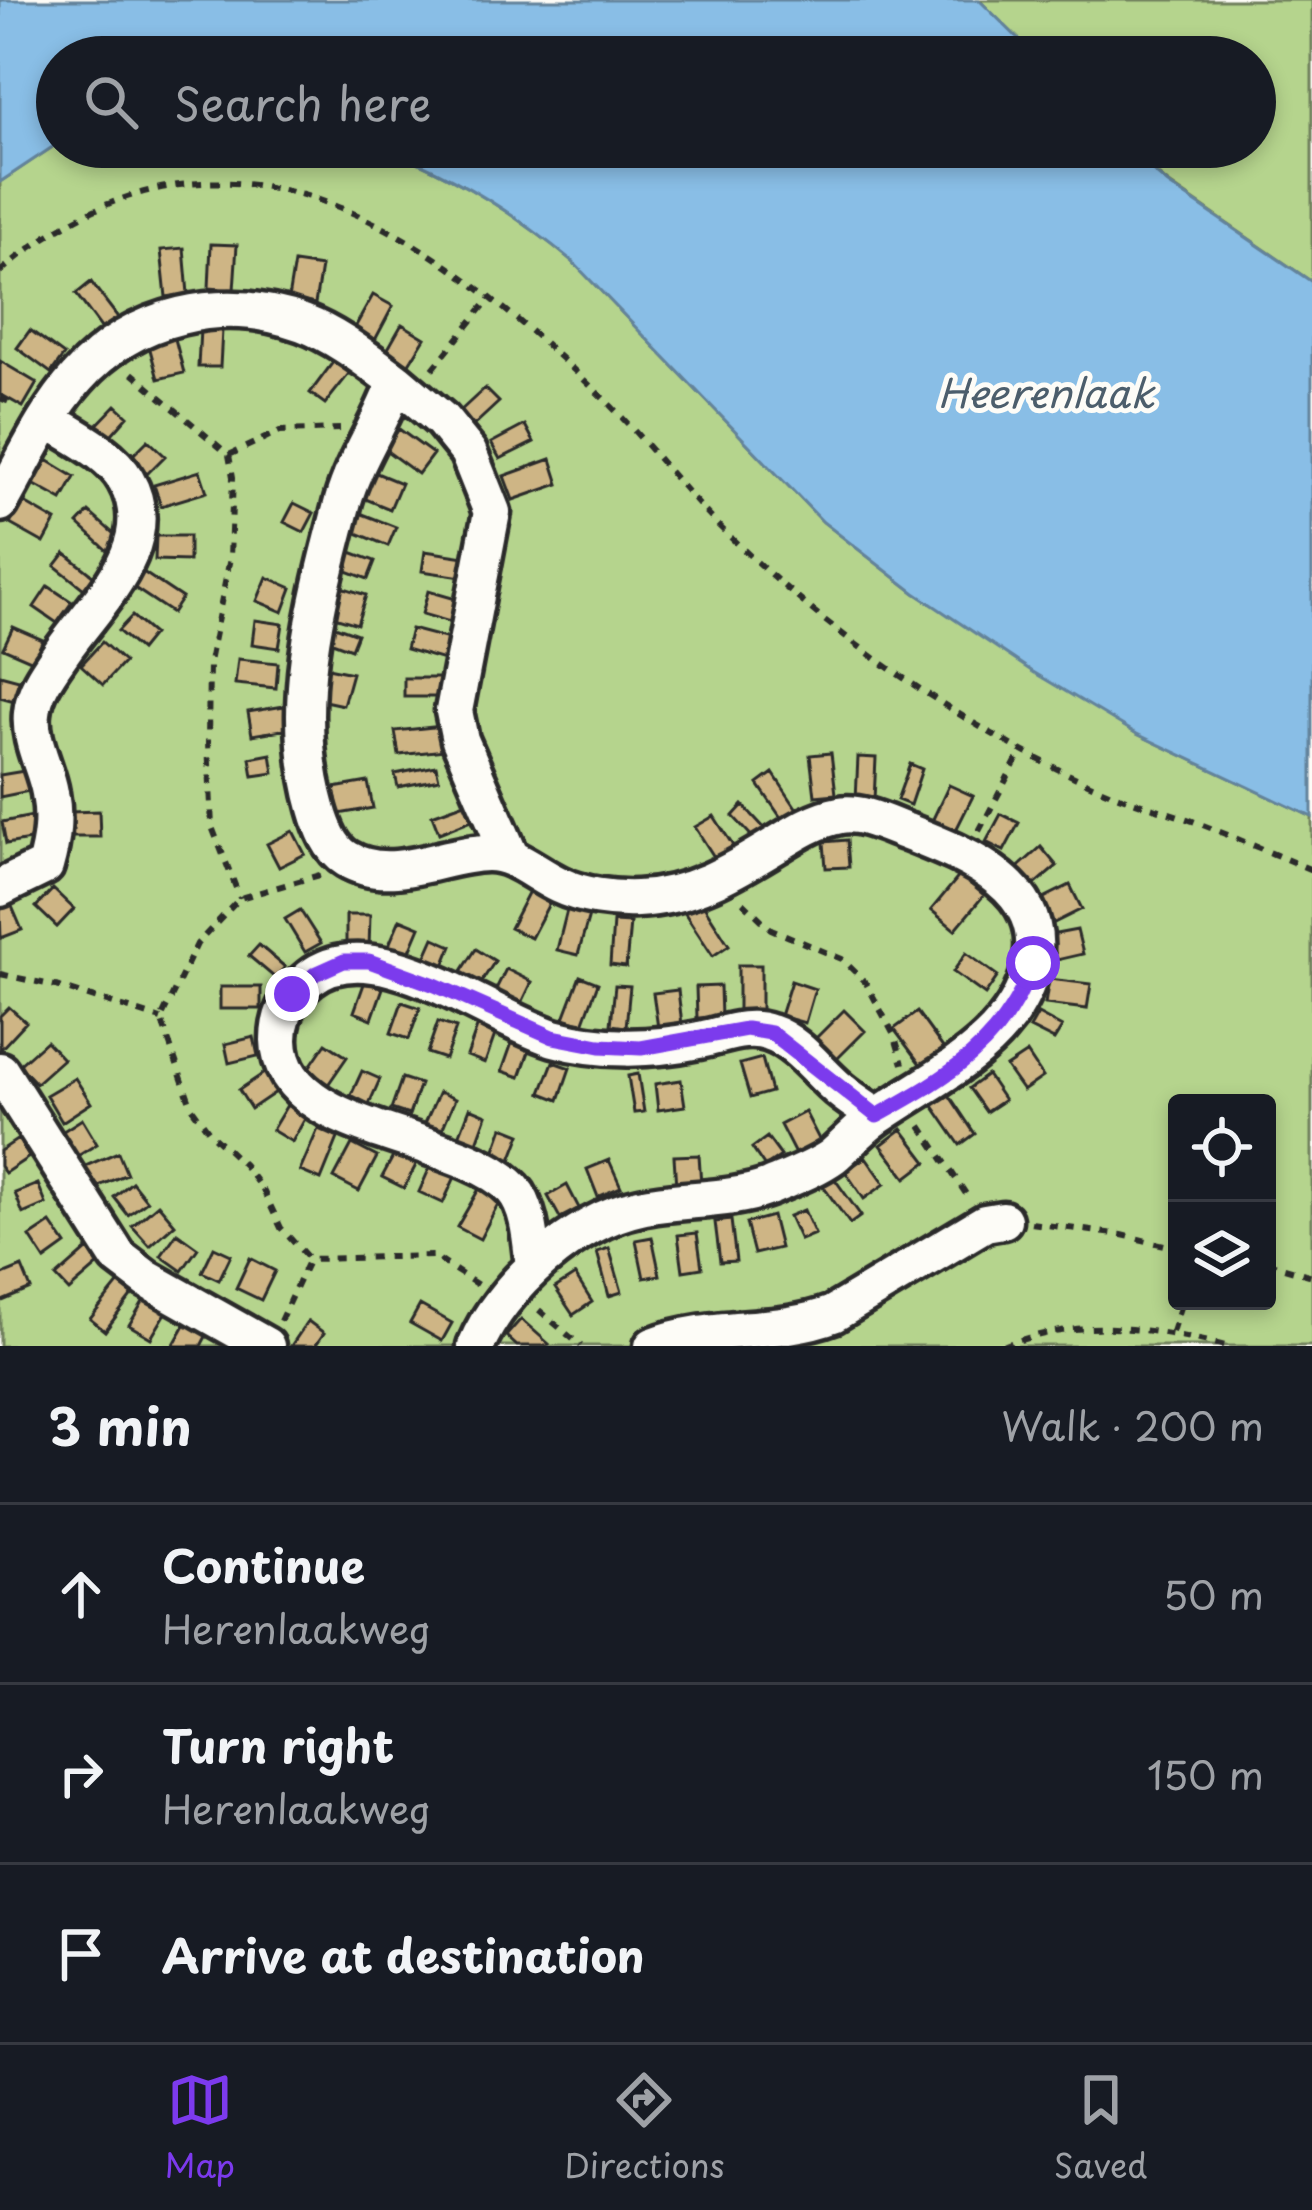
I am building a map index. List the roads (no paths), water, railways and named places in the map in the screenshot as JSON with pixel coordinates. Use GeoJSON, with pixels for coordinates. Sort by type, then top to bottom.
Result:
{"type":"FeatureCollection","features":[{"type":"Feature","properties":{"kind":"lane"},"geometry":{"type":"LineString","coordinates":[[0,503],[47,418],[76,378],[112,344],[157,320],[212,310],[266,312],[307,324],[356,351],[442,420],[468,452],[492,512],[454,711],[460,740],[511,858]]}},
{"type":"Feature","properties":{"kind":"lane"},"geometry":{"type":"LineString","coordinates":[[396,381],[344,498],[304,690],[305,748],[315,801],[325,834],[346,859],[387,869],[487,853],[511,858],[562,887],[604,898],[668,896],[719,879],[803,828],[843,813],[876,820],[994,871],[1017,896],[1033,930],[1033,963],[1022,994],[1008,1020],[978,1049],[829,1159],[764,1189],[634,1208],[583,1232],[516,1286],[476,1346]]}},
{"type":"Feature","properties":{"kind":"lane"},"geometry":{"type":"LineString","coordinates":[[0,888],[46,866],[54,832],[32,714],[44,676],[117,578],[135,545],[136,512],[125,478],[92,448],[47,418]]}},
{"type":"Feature","properties":{"kind":"lane"},"geometry":{"type":"LineString","coordinates":[[516,1286],[529,1227],[514,1190],[478,1167],[367,1126],[310,1098],[290,1077],[279,1052],[279,1024],[292,994],[315,974],[344,961],[369,961],[553,1037],[600,1046],[641,1048],[746,1029],[771,1033],[898,1104]]}},
{"type":"Feature","properties":{"kind":"lane"},"geometry":{"type":"LineString","coordinates":[[0,1071],[118,1257],[147,1280],[271,1337]]}},
{"type":"Feature","properties":{"kind":"lane"},"geometry":{"type":"LineString","coordinates":[[652,1346],[692,1334],[808,1324],[985,1222],[1003,1220]]}},
{"type":"Feature","properties":{"kind":"water"},"geometry":{"type":"Polygon","coordinates":[[[0,0],[979,0],[1016,36],[36,36],[36,158],[0,182],[0,0]]]}},
{"type":"Feature","properties":{"kind":"water","name":"Heerenlaak"},"geometry":{"type":"Polygon","coordinates":[[[1149,168],[1312,282],[1312,817],[1137,734],[915,593],[823,522],[572,261],[481,196],[432,169],[1149,168]]]}}]}
